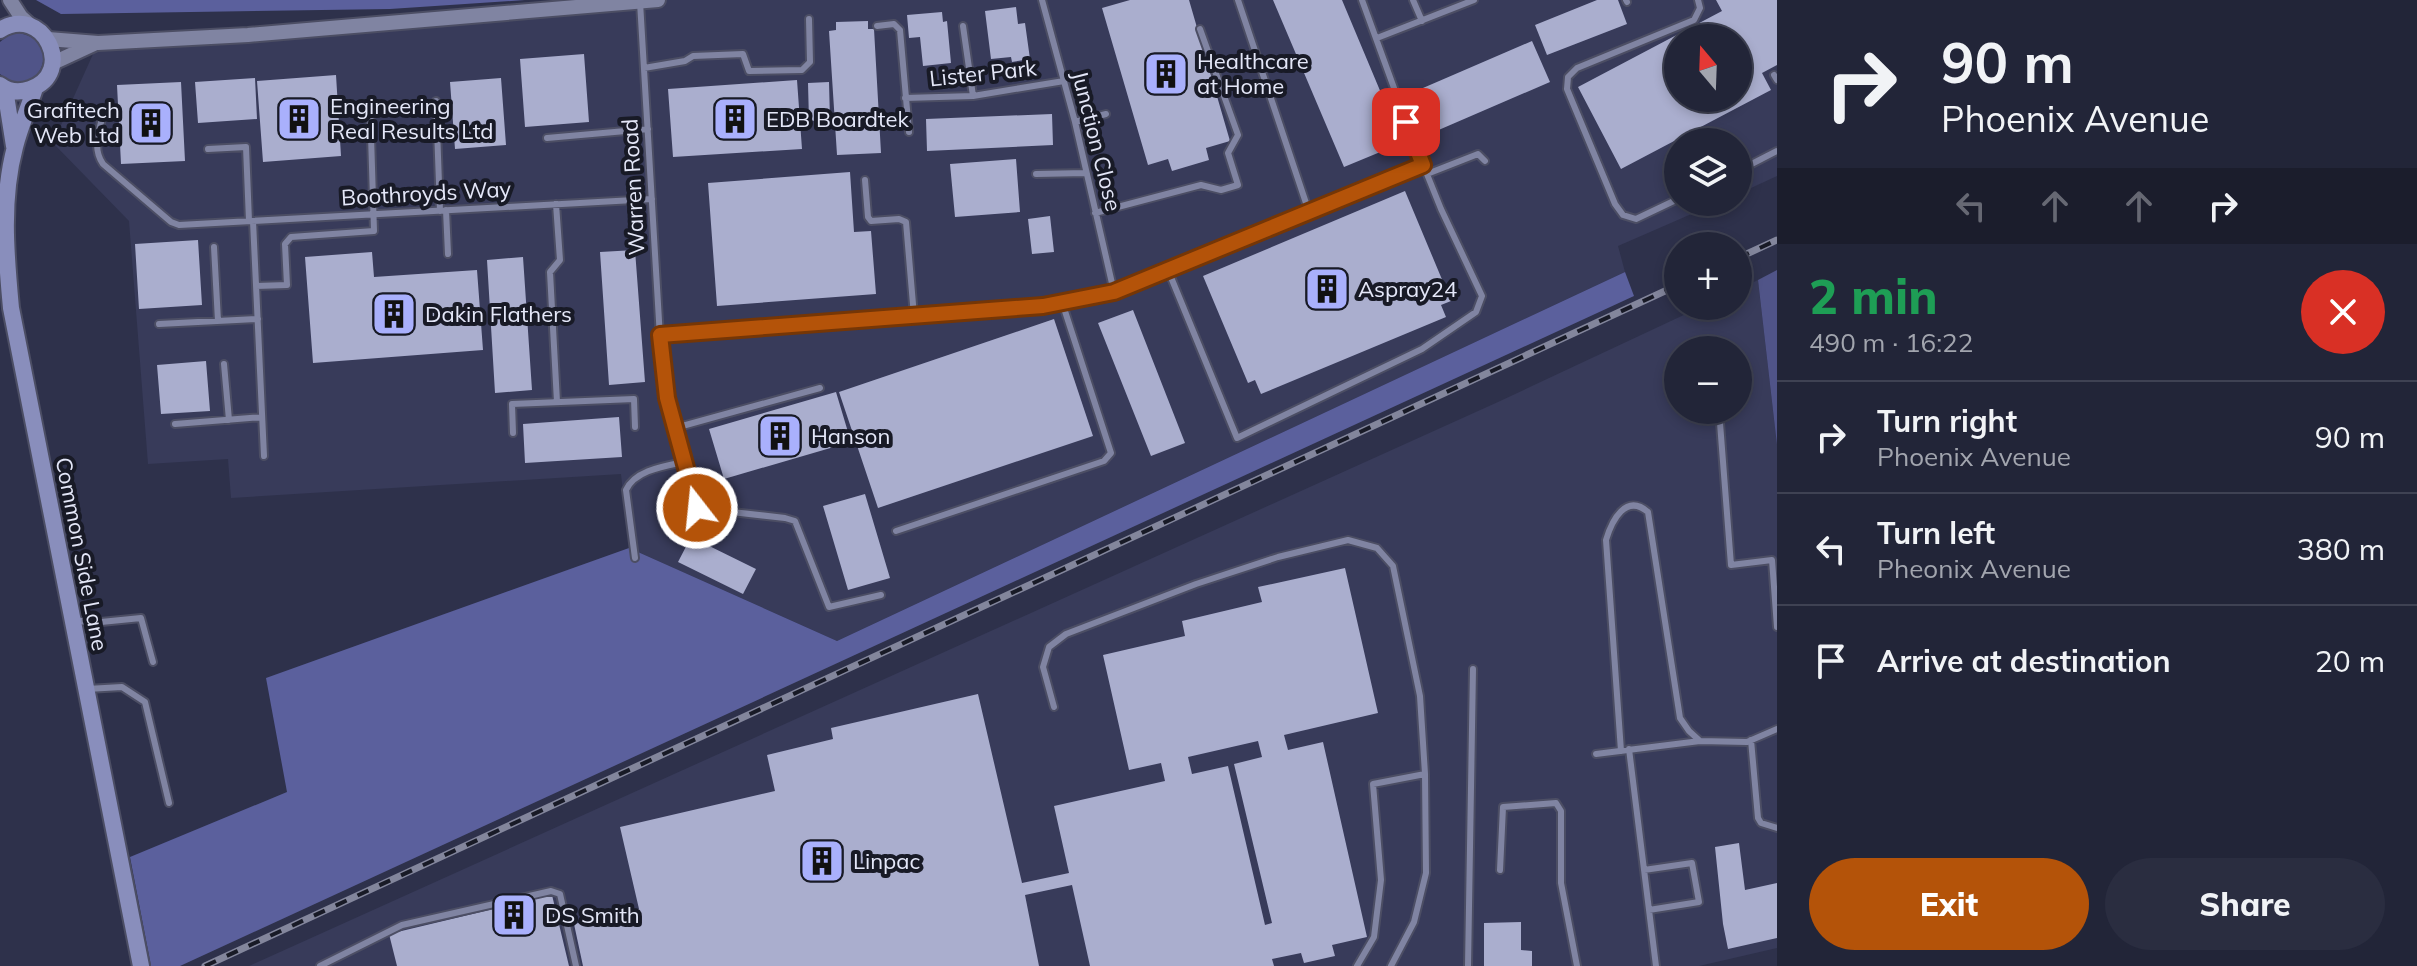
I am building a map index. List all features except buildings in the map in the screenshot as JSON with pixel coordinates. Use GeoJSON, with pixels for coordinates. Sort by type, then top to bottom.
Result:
{"type":"FeatureCollection","features":[{"type":"Feature","properties":{"kind":"main road"},"geometry":{"type":"LineString","coordinates":[[0,30],[18,24],[31,26],[48,39],[53,63]]}},
{"type":"Feature","properties":{"kind":"main road","name":"Common Side Lane"},"geometry":{"type":"LineString","coordinates":[[53,63],[49,74],[35,88],[14,148],[3,205],[11,308],[141,966]]}},
{"type":"Feature","properties":{"kind":"main road"},"geometry":{"type":"LineString","coordinates":[[2,87],[24,91],[35,88]]}},
{"type":"Feature","properties":{"kind":"main road","name":"Common Side Lane"},"geometry":{"type":"LineString","coordinates":[[2,87],[14,148]]}},
{"type":"Feature","properties":{"kind":"street"},"geometry":{"type":"LineString","coordinates":[[10,0],[31,26]]}},
{"type":"Feature","properties":{"kind":"street"},"geometry":{"type":"LineString","coordinates":[[48,39],[98,43],[248,35],[658,0]]}},
{"type":"Feature","properties":{"kind":"street"},"geometry":{"type":"LineString","coordinates":[[53,63],[98,43]]}},
{"type":"Feature","properties":{"kind":"lane","name":"Junction Close"},"geometry":{"type":"LineString","coordinates":[[1042,0],[1075,122],[1114,292]]}},
{"type":"Feature","properties":{"kind":"lane"},"geometry":{"type":"LineString","coordinates":[[1238,0],[1309,212]]}},
{"type":"Feature","properties":{"kind":"lane"},"geometry":{"type":"LineString","coordinates":[[1362,0],[1394,88]]}},
{"type":"Feature","properties":{"kind":"lane"},"geometry":{"type":"LineString","coordinates":[[1413,0],[1422,21]]}},
{"type":"Feature","properties":{"kind":"lane"},"geometry":{"type":"LineString","coordinates":[[1377,38],[1474,0]]}},
{"type":"Feature","properties":{"kind":"lane"},"geometry":{"type":"LineString","coordinates":[[1664,206],[1636,219],[1623,215],[1615,204],[1567,89],[1568,77],[1577,68],[1694,20],[1700,8],[1698,0]]}},
{"type":"Feature","properties":{"kind":"lane","name":"Warren Road"},"geometry":{"type":"LineString","coordinates":[[640,2],[662,371],[697,508],[795,521],[829,607],[881,595]]}},
{"type":"Feature","properties":{"kind":"lane"},"geometry":{"type":"LineString","coordinates":[[644,68],[685,61],[693,56],[743,54],[749,71],[802,70],[810,62],[809,19]]}},
{"type":"Feature","properties":{"kind":"lane","name":"Lister Park"},"geometry":{"type":"LineString","coordinates":[[877,26],[894,24],[900,30],[909,132]]}},
{"type":"Feature","properties":{"kind":"lane"},"geometry":{"type":"LineString","coordinates":[[963,26],[973,96]]}},
{"type":"Feature","properties":{"kind":"lane"},"geometry":{"type":"LineString","coordinates":[[1095,213],[1201,185],[1221,190],[1238,185],[1228,153],[1238,135],[1200,29]]}},
{"type":"Feature","properties":{"kind":"lane","name":"Lister Park"},"geometry":{"type":"LineString","coordinates":[[905,98],[973,96],[1064,81]]}},
{"type":"Feature","properties":{"kind":"lane"},"geometry":{"type":"LineString","coordinates":[[436,101],[448,254]]}},
{"type":"Feature","properties":{"kind":"lane"},"geometry":{"type":"LineString","coordinates":[[256,286],[287,285],[285,244],[291,237],[374,231],[370,104]]}},
{"type":"Feature","properties":{"kind":"lane","name":"Boothroyds Way"},"geometry":{"type":"LineString","coordinates":[[103,114],[95,147],[103,164],[171,222],[179,225],[652,199]]}},
{"type":"Feature","properties":{"kind":"lane"},"geometry":{"type":"LineString","coordinates":[[1075,122],[1106,114]]}},
{"type":"Feature","properties":{"kind":"lane"},"geometry":{"type":"LineString","coordinates":[[1168,270],[1237,438],[1422,349],[1476,312],[1482,296],[1441,209],[1406,122]]}},
{"type":"Feature","properties":{"kind":"lane"},"geometry":{"type":"LineString","coordinates":[[547,138],[648,129]]}},
{"type":"Feature","properties":{"kind":"lane"},"geometry":{"type":"LineString","coordinates":[[208,149],[246,147],[264,456]]}},
{"type":"Feature","properties":{"kind":"lane"},"geometry":{"type":"LineString","coordinates":[[1752,164],[1777,151]]}},
{"type":"Feature","properties":{"kind":"lane"},"geometry":{"type":"LineString","coordinates":[[1427,174],[1478,154],[1485,161]]}},
{"type":"Feature","properties":{"kind":"lane"},"geometry":{"type":"LineString","coordinates":[[660,335],[1062,302],[1114,292],[1423,165]]}},
{"type":"Feature","properties":{"kind":"lane"},"geometry":{"type":"LineString","coordinates":[[1036,174],[1086,173]]}},
{"type":"Feature","properties":{"kind":"lane"},"geometry":{"type":"LineString","coordinates":[[865,180],[871,221],[899,219],[906,222],[914,316]]}},
{"type":"Feature","properties":{"kind":"lane"},"geometry":{"type":"LineString","coordinates":[[556,204],[560,260],[550,272],[557,402]]}},
{"type":"Feature","properties":{"kind":"lane"},"geometry":{"type":"LineString","coordinates":[[214,247],[218,321]]}},
{"type":"Feature","properties":{"kind":"lane"},"geometry":{"type":"LineString","coordinates":[[896,531],[1110,457],[1062,302]]}},
{"type":"Feature","properties":{"kind":"lane"},"geometry":{"type":"LineString","coordinates":[[159,324],[258,319]]}},
{"type":"Feature","properties":{"kind":"lane"},"geometry":{"type":"LineString","coordinates":[[224,364],[229,420]]}},
{"type":"Feature","properties":{"kind":"lane"},"geometry":{"type":"LineString","coordinates":[[675,428],[820,388]]}},
{"type":"Feature","properties":{"kind":"lane"},"geometry":{"type":"LineString","coordinates":[[513,433],[512,404],[634,399],[635,427]]}},
{"type":"Feature","properties":{"kind":"lane"},"geometry":{"type":"LineString","coordinates":[[175,424],[262,417]]}},
{"type":"Feature","properties":{"kind":"lane"},"geometry":{"type":"LineString","coordinates":[[1720,424],[1731,565],[1772,560],[1777,627]]}},
{"type":"Feature","properties":{"kind":"lane"},"geometry":{"type":"LineString","coordinates":[[635,558],[626,490],[629,484],[658,468],[684,462]]}},
{"type":"Feature","properties":{"kind":"lane"},"geometry":{"type":"LineString","coordinates":[[1656,966],[1625,750],[1606,540],[1611,523],[1621,510],[1632,505],[1641,506],[1648,512],[1680,718],[1700,741]]}},
{"type":"Feature","properties":{"kind":"lane"},"geometry":{"type":"LineString","coordinates":[[1054,707],[1043,667],[1049,647],[1066,634],[1251,566],[1348,540],[1377,548],[1393,566],[1420,696],[1425,774],[1426,873],[1414,922],[1391,966]]}},
{"type":"Feature","properties":{"kind":"lane"},"geometry":{"type":"LineString","coordinates":[[73,619],[91,623],[141,618],[153,662]]}},
{"type":"Feature","properties":{"kind":"lane"},"geometry":{"type":"LineString","coordinates":[[1468,966],[1473,669]]}},
{"type":"Feature","properties":{"kind":"lane"},"geometry":{"type":"LineString","coordinates":[[87,689],[122,687],[145,702],[169,803]]}},
{"type":"Feature","properties":{"kind":"lane"},"geometry":{"type":"LineString","coordinates":[[1596,754],[1700,741],[1747,742],[1777,729]]}},
{"type":"Feature","properties":{"kind":"lane"},"geometry":{"type":"LineString","coordinates":[[1751,740],[1758,818],[1761,823],[1777,828]]}},
{"type":"Feature","properties":{"kind":"lane"},"geometry":{"type":"LineString","coordinates":[[1357,966],[1374,937],[1381,880],[1373,784],[1425,774]]}},
{"type":"Feature","properties":{"kind":"lane"},"geometry":{"type":"LineString","coordinates":[[1500,870],[1503,807],[1556,803],[1561,811],[1561,883],[1577,966]]}},
{"type":"Feature","properties":{"kind":"lane"},"geometry":{"type":"LineString","coordinates":[[1644,870],[1692,863],[1699,902],[1649,910]]}},
{"type":"Feature","properties":{"kind":"lane"},"geometry":{"type":"LineString","coordinates":[[320,966],[402,925],[551,891],[560,894],[576,966]]}},
{"type":"Feature","properties":{"kind":"shaded area"},"geometry":{"type":"Polygon","coordinates":[[[36,0],[525,0],[390,9],[61,14],[36,0]]]}},
{"type":"Feature","properties":{"kind":"shaded area"},"geometry":{"type":"Polygon","coordinates":[[[643,0],[1777,0],[1777,176],[1752,188],[1752,128],[1664,128],[1664,216],[1687,216],[1618,246],[1625,272],[837,641],[629,548],[621,474],[231,498],[228,459],[148,464],[129,221],[53,143],[98,43],[643,0]]]}},
{"type":"Feature","properties":{"kind":"shaded area"},"geometry":{"type":"Polygon","coordinates":[[[19,33],[33,38],[41,47],[43,58],[35,77],[25,82],[13,81],[0,74],[0,42],[10,34],[19,33]]]}},
{"type":"Feature","properties":{"kind":"shaded area"},"geometry":{"type":"Polygon","coordinates":[[[1777,270],[1777,445],[1758,280],[1777,270]]]}},
{"type":"Feature","properties":{"kind":"shaded area"},"geometry":{"type":"Polygon","coordinates":[[[1625,272],[1634,296],[180,966],[151,966],[130,857],[287,792],[266,678],[629,548],[837,641],[1625,272]]]}},
{"type":"Feature","properties":{"kind":"shaded area"},"geometry":{"type":"Polygon","coordinates":[[[1758,280],[1777,445],[1777,948],[1699,966],[249,966],[1673,320],[1752,320],[1752,283],[1758,280]]]}},
{"type":"Feature","properties":{"kind":"railway"},"geometry":{"type":"LineString","coordinates":[[1752,252],[1777,240]]}},
{"type":"Feature","properties":{"kind":"railway"},"geometry":{"type":"LineString","coordinates":[[205,966],[1664,291]]}},
{"type":"Feature","properties":{"kind":"place","name":"Healthcare at Home"},"geometry":{"type":"Point","coordinates":[1166,74]}},
{"type":"Feature","properties":{"kind":"place","name":"Engineering Real Results Ltd"},"geometry":{"type":"Point","coordinates":[299,119]}},
{"type":"Feature","properties":{"kind":"place","name":"EDB Boardtek"},"geometry":{"type":"Point","coordinates":[735,119]}},
{"type":"Feature","properties":{"kind":"place","name":"Grafitech Web Ltd"},"geometry":{"type":"Point","coordinates":[151,123]}},
{"type":"Feature","properties":{"kind":"place","name":"Aspray24"},"geometry":{"type":"Point","coordinates":[1327,289]}},
{"type":"Feature","properties":{"kind":"place","name":"Dakin Flathers"},"geometry":{"type":"Point","coordinates":[394,314]}},
{"type":"Feature","properties":{"kind":"place","name":"Hanson"},"geometry":{"type":"Point","coordinates":[780,436]}},
{"type":"Feature","properties":{"kind":"place","name":"Linpac"},"geometry":{"type":"Point","coordinates":[822,861]}},
{"type":"Feature","properties":{"kind":"place","name":"DS Smith"},"geometry":{"type":"Point","coordinates":[514,915]}},
{"type":"Feature","properties":{"kind":"route"},"geometry":{"type":"LineString","coordinates":[[697,508],[667,398],[660,335],[1043,306],[1114,292],[1423,165],[1406,122]]}}]}
